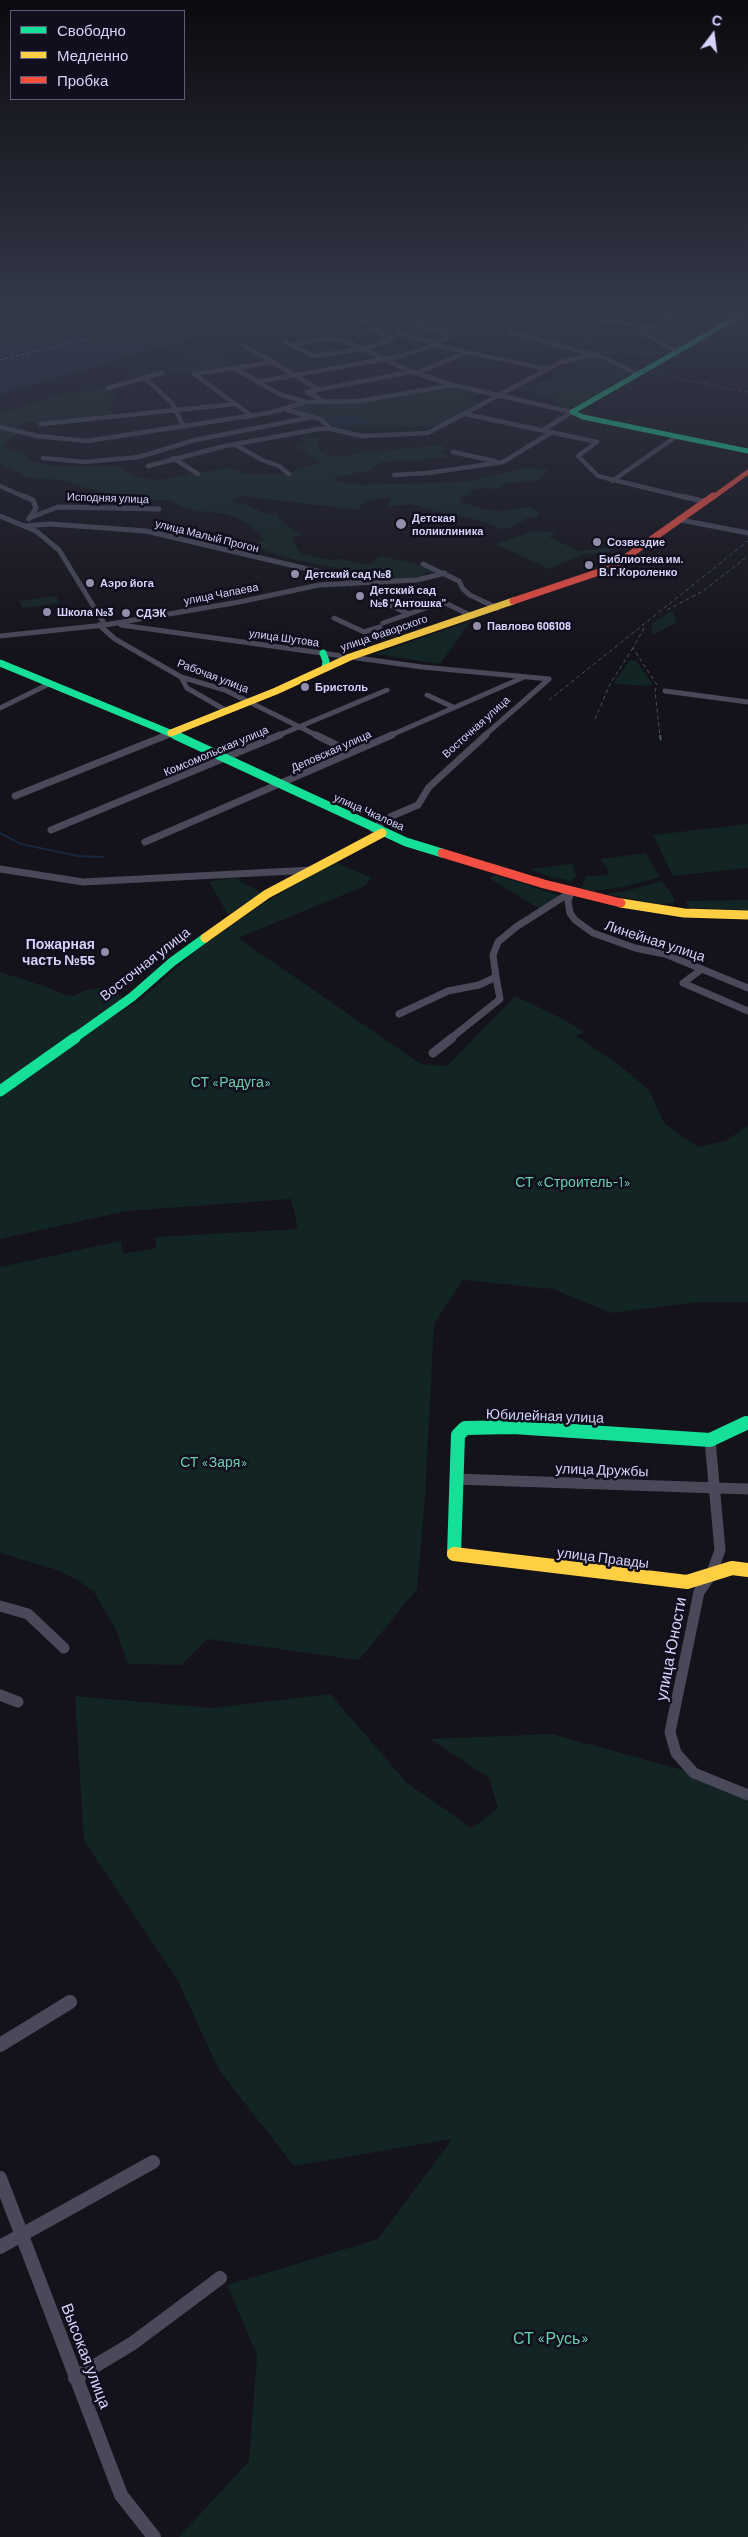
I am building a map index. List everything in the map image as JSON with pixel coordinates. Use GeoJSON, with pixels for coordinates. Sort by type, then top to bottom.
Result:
{"type":"FeatureCollection","features":[{"type":"Feature","properties":{"kind":"street"},"geometry":{"type":"LineString","coordinates":[[2,428],[77,442],[174,428]]}},
{"type":"Feature","properties":{"kind":"street"},"geometry":{"type":"LineString","coordinates":[[43,458],[85,462],[139,457],[222,435],[255,428]]}},
{"type":"Feature","properties":{"kind":"street"},"geometry":{"type":"LineString","coordinates":[[148,466],[275,435],[331,429],[352,436],[415,435],[439,428]]}},
{"type":"Feature","properties":{"kind":"street"},"geometry":{"type":"LineString","coordinates":[[534,428],[597,442],[578,457],[598,476],[612,481],[706,502]]}},
{"type":"Feature","properties":{"kind":"street"},"geometry":{"type":"LineString","coordinates":[[639,428],[748,451]]}},
{"type":"Feature","properties":{"kind":"street"},"geometry":{"type":"LineString","coordinates":[[394,475],[428,473],[503,462],[552,432]]}},
{"type":"Feature","properties":{"kind":"street"},"geometry":{"type":"LineString","coordinates":[[222,435],[262,460],[279,466],[289,474]]}},
{"type":"Feature","properties":{"kind":"street"},"geometry":{"type":"LineString","coordinates":[[612,481],[677,436]]}},
{"type":"Feature","properties":{"kind":"street"},"geometry":{"type":"LineString","coordinates":[[159,451],[176,459],[198,474]]}},
{"type":"Feature","properties":{"kind":"street"},"geometry":{"type":"LineString","coordinates":[[453,452],[503,462]]}},
{"type":"Feature","properties":{"kind":"street","name":"улица Фаворского"},"geometry":{"type":"LineString","coordinates":[[15,796],[250,702],[350,657],[612,568],[748,472]]}},
{"type":"Feature","properties":{"kind":"street"},"geometry":{"type":"LineString","coordinates":[[0,486],[33,500],[36,508],[24,526]]}},
{"type":"Feature","properties":{"kind":"street","name":"Исподняя улица"},"geometry":{"type":"LineString","coordinates":[[29,518],[58,507],[159,509]]}},
{"type":"Feature","properties":{"kind":"street","name":"Рабочая улица"},"geometry":{"type":"LineString","coordinates":[[0,516],[36,531],[59,550],[102,625],[115,639],[181,677],[226,690],[351,752]]}},
{"type":"Feature","properties":{"kind":"street"},"geometry":{"type":"LineString","coordinates":[[681,520],[748,532]]}},
{"type":"Feature","properties":{"kind":"street","name":"улица Малый Прогон"},"geometry":{"type":"LineString","coordinates":[[24,526],[50,524],[146,531],[210,544],[280,564],[346,578],[351,584]]}},
{"type":"Feature","properties":{"kind":"street"},"geometry":{"type":"LineString","coordinates":[[423,564],[445,572],[459,581],[463,589],[470,596],[497,608]]}},
{"type":"Feature","properties":{"kind":"street","name":"улица Чапаева"},"geometry":{"type":"LineString","coordinates":[[0,636],[102,625],[239,602],[319,585],[417,580],[445,572]]}},
{"type":"Feature","properties":{"kind":"street"},"geometry":{"type":"LineString","coordinates":[[379,600],[409,614]]}},
{"type":"Feature","properties":{"kind":"street"},"geometry":{"type":"LineString","coordinates":[[334,618],[364,632],[443,602],[472,616]]}},
{"type":"Feature","properties":{"kind":"street","name":"улица Шутова"},"geometry":{"type":"LineString","coordinates":[[102,625],[350,657],[549,679]]}},
{"type":"Feature","properties":{"kind":"street"},"geometry":{"type":"LineString","coordinates":[[322,653],[326,661],[325,668]]}},
{"type":"Feature","properties":{"kind":"street","name":"улица Чкалова"},"geometry":{"type":"LineString","coordinates":[[0,663],[171,733],[378,831],[406,842],[571,892],[657,910],[748,915]]}},
{"type":"Feature","properties":{"kind":"street"},"geometry":{"type":"LineString","coordinates":[[181,677],[187,688],[228,710]]}},
{"type":"Feature","properties":{"kind":"street","name":"Деповская улица"},"geometry":{"type":"LineString","coordinates":[[145,842],[281,784],[452,707],[525,677]]}},
{"type":"Feature","properties":{"kind":"street","name":"Восточная улица"},"geometry":{"type":"LineString","coordinates":[[0,1091],[132,996],[220,925],[267,894],[315,869],[378,831],[392,816],[418,804],[429,787],[454,763],[549,679]]}},
{"type":"Feature","properties":{"kind":"street"},"geometry":{"type":"LineString","coordinates":[[0,708],[49,684]]}},
{"type":"Feature","properties":{"kind":"street","name":"Комсомольская улица"},"geometry":{"type":"LineString","coordinates":[[51,830],[387,690]]}},
{"type":"Feature","properties":{"kind":"street"},"geometry":{"type":"LineString","coordinates":[[665,691],[748,702]]}},
{"type":"Feature","properties":{"kind":"street"},"geometry":{"type":"LineString","coordinates":[[426,695],[452,707]]}},
{"type":"Feature","properties":{"kind":"street","name":"Восточная улица"},"geometry":{"type":"LineString","coordinates":[[0,869],[82,882],[230,876],[315,869]]}},
{"type":"Feature","properties":{"kind":"street"},"geometry":{"type":"LineString","coordinates":[[433,1053],[500,999],[493,955],[498,942],[516,927],[571,892]]}},
{"type":"Feature","properties":{"kind":"street","name":"Линейная улица"},"geometry":{"type":"LineString","coordinates":[[571,892],[568,901],[570,913],[575,920],[593,933],[617,942],[665,954],[748,988]]}},
{"type":"Feature","properties":{"kind":"street"},"geometry":{"type":"LineString","coordinates":[[702,969],[683,984],[748,1011]]}},
{"type":"Feature","properties":{"kind":"street"},"geometry":{"type":"LineString","coordinates":[[399,1014],[448,991],[479,985],[496,977]]}},
{"type":"Feature","properties":{"kind":"street","name":"Юбилейная улица"},"geometry":{"type":"LineString","coordinates":[[452,1554],[458,1435],[465,1428],[513,1427],[710,1440],[748,1422]]}},
{"type":"Feature","properties":{"kind":"street","name":"улица Юности"},"geometry":{"type":"LineString","coordinates":[[710,1440],[720,1550],[711,1575],[698,1592],[670,1732],[676,1753],[694,1773],[748,1795]]}},
{"type":"Feature","properties":{"kind":"street","name":"улица Дружбы"},"geometry":{"type":"LineString","coordinates":[[455,1479],[748,1489]]}},
{"type":"Feature","properties":{"kind":"street","name":"улица Правды"},"geometry":{"type":"LineString","coordinates":[[452,1554],[687,1582],[732,1568],[748,1570]]}},
{"type":"Feature","properties":{"kind":"street"},"geometry":{"type":"LineString","coordinates":[[0,1606],[28,1614],[64,1648]]}},
{"type":"Feature","properties":{"kind":"street"},"geometry":{"type":"LineString","coordinates":[[0,1695],[18,1702]]}},
{"type":"Feature","properties":{"kind":"street"},"geometry":{"type":"LineString","coordinates":[[0,2045],[70,2002]]}},
{"type":"Feature","properties":{"kind":"street"},"geometry":{"type":"LineString","coordinates":[[0,2247],[153,2162]]}},
{"type":"Feature","properties":{"kind":"street","name":"Высокая улица"},"geometry":{"type":"LineString","coordinates":[[0,2178],[121,2495],[154,2537]]}},
{"type":"Feature","properties":{"kind":"street"},"geometry":{"type":"LineString","coordinates":[[75,2378],[133,2343],[220,2278]]}},
{"type":"Feature","properties":{"kind":"green space"},"geometry":{"type":"Polygon","coordinates":[[[0,428],[9,428],[18,433],[2,445],[6,449],[23,453],[32,462],[55,466],[117,466],[136,477],[157,480],[229,468],[246,474],[288,474],[322,463],[296,446],[308,444],[299,438],[308,437],[319,438],[317,443],[320,452],[329,457],[441,445],[444,446],[439,453],[452,457],[381,462],[369,471],[335,477],[334,481],[358,485],[463,482],[526,468],[549,470],[536,481],[506,483],[498,489],[481,488],[472,490],[471,494],[460,497],[461,502],[486,510],[502,511],[531,507],[540,514],[536,517],[529,517],[511,528],[502,529],[475,519],[449,515],[411,504],[386,507],[391,499],[382,498],[365,501],[358,510],[243,496],[232,501],[252,507],[266,514],[276,513],[286,525],[303,535],[291,537],[300,553],[330,560],[342,559],[369,565],[380,556],[414,563],[438,572],[424,574],[427,576],[423,577],[358,583],[351,579],[358,572],[296,560],[267,552],[256,543],[265,540],[260,537],[261,533],[252,529],[246,522],[226,514],[193,510],[170,500],[125,501],[119,497],[60,480],[29,478],[0,464],[0,428]]]}},
{"type":"Feature","properties":{"kind":"green space"},"geometry":{"type":"Polygon","coordinates":[[[12,428],[26,429],[20,431],[12,428]]]}},
{"type":"Feature","properties":{"kind":"green space"},"geometry":{"type":"Polygon","coordinates":[[[534,531],[554,532],[549,537],[578,551],[615,547],[607,553],[585,554],[549,569],[496,544],[534,531]]]}},
{"type":"Feature","properties":{"kind":"green space"},"geometry":{"type":"Polygon","coordinates":[[[56,596],[60,603],[23,608],[19,601],[56,596]]]}},
{"type":"Feature","properties":{"kind":"green space"},"geometry":{"type":"Polygon","coordinates":[[[672,611],[677,622],[653,635],[651,624],[672,611]]]}},
{"type":"Feature","properties":{"kind":"green space"},"geometry":{"type":"Polygon","coordinates":[[[471,621],[440,664],[375,654],[471,621]]]}},
{"type":"Feature","properties":{"kind":"green space"},"geometry":{"type":"Polygon","coordinates":[[[629,661],[636,661],[653,684],[650,686],[613,684],[629,661]]]}},
{"type":"Feature","properties":{"kind":"green space"},"geometry":{"type":"Polygon","coordinates":[[[748,824],[748,868],[673,876],[653,835],[748,824]]]}},
{"type":"Feature","properties":{"kind":"green space"},"geometry":{"type":"Polygon","coordinates":[[[646,853],[660,877],[623,887],[593,891],[581,888],[586,876],[607,875],[609,870],[600,859],[646,853]]]}},
{"type":"Feature","properties":{"kind":"green space"},"geometry":{"type":"Polygon","coordinates":[[[335,862],[372,878],[365,886],[238,938],[421,1064],[447,1066],[515,996],[565,1020],[584,1032],[576,1036],[618,1064],[649,1090],[664,1123],[698,1147],[726,1141],[748,1125],[748,1302],[698,1302],[611,1313],[553,1289],[463,1280],[434,1324],[425,1497],[417,1589],[359,1660],[207,1639],[181,1665],[128,1664],[116,1630],[94,1592],[76,1579],[57,1570],[0,1553],[0,1267],[121,1241],[123,1254],[156,1248],[155,1237],[298,1229],[291,1199],[126,1211],[0,1239],[0,1095],[95,1028],[141,999],[198,949],[261,905],[335,862]]]}},
{"type":"Feature","properties":{"kind":"green space"},"geometry":{"type":"Polygon","coordinates":[[[572,864],[576,876],[572,881],[551,877],[529,869],[572,864]]]}},
{"type":"Feature","properties":{"kind":"green space"},"geometry":{"type":"Polygon","coordinates":[[[494,875],[560,896],[540,909],[490,879],[494,875]]]}},
{"type":"Feature","properties":{"kind":"green space"},"geometry":{"type":"Polygon","coordinates":[[[235,878],[262,893],[228,915],[209,881],[235,878]]]}},
{"type":"Feature","properties":{"kind":"green space"},"geometry":{"type":"Polygon","coordinates":[[[662,881],[674,898],[674,902],[659,904],[605,894],[626,891],[662,881]]]}},
{"type":"Feature","properties":{"kind":"green space"},"geometry":{"type":"Polygon","coordinates":[[[748,900],[748,910],[689,908],[685,901],[748,900]]]}},
{"type":"Feature","properties":{"kind":"green space"},"geometry":{"type":"Polygon","coordinates":[[[0,972],[47,987],[62,994],[74,996],[84,991],[105,988],[126,998],[0,1086],[0,972]]]}},
{"type":"Feature","properties":{"kind":"green space","name":"СТ «Русь»"},"geometry":{"type":"Polygon","coordinates":[[[330,1694],[407,1783],[472,1828],[498,1808],[489,1778],[430,1739],[552,1734],[694,1773],[748,1795],[748,2537],[179,2537],[249,2461],[257,2355],[227,2285],[378,2239],[452,2139],[294,2166],[219,2070],[177,1979],[84,1841],[75,1696],[212,1708],[330,1694]]]}},
{"type":"Feature","properties":{"kind":"waterway"},"geometry":{"type":"LineString","coordinates":[[0,433],[2,434],[0,437]]}},
{"type":"Feature","properties":{"kind":"waterway"},"geometry":{"type":"LineString","coordinates":[[0,458],[22,467],[92,479],[125,489],[185,489]]}},
{"type":"Feature","properties":{"kind":"waterway"},"geometry":{"type":"LineString","coordinates":[[0,833],[21,844],[78,856],[103,857]]}},
{"type":"Feature","properties":{"kind":"railway"},"geometry":{"type":"LineString","coordinates":[[549,700],[748,541]]}},
{"type":"Feature","properties":{"kind":"railway"},"geometry":{"type":"LineString","coordinates":[[667,610],[703,591],[748,556]]}},
{"type":"Feature","properties":{"kind":"railway"},"geometry":{"type":"LineString","coordinates":[[633,648],[644,628]]}},
{"type":"Feature","properties":{"kind":"railway"},"geometry":{"type":"LineString","coordinates":[[595,719],[610,684],[633,648]]}},
{"type":"Feature","properties":{"kind":"railway"},"geometry":{"type":"LineString","coordinates":[[633,648],[657,685],[655,691],[660,736]]}},
{"type":"Feature","properties":{"kind":"railway"},"geometry":{"type":"LineString","coordinates":[[660,735],[661,742]]}},
{"type":"Feature","properties":{"kind":"traffic: fast"},"geometry":{"type":"LineString","coordinates":[[638,428],[748,451]]}},
{"type":"Feature","properties":{"kind":"traffic: fast"},"geometry":{"type":"LineString","coordinates":[[323,653],[326,661],[325,668]]}},
{"type":"Feature","properties":{"kind":"traffic: fast"},"geometry":{"type":"LineString","coordinates":[[0,663],[171,733],[406,842],[442,853]]}},
{"type":"Feature","properties":{"kind":"traffic: fast"},"geometry":{"type":"LineString","coordinates":[[0,1091],[132,997],[172,962],[205,938]]}},
{"type":"Feature","properties":{"kind":"traffic: fast"},"geometry":{"type":"LineString","coordinates":[[454,1554],[458,1435],[465,1428],[513,1427],[710,1440],[748,1422]]}},
{"type":"Feature","properties":{"kind":"traffic: slow"},"geometry":{"type":"LineString","coordinates":[[171,733],[276,691],[350,657],[513,601]]}},
{"type":"Feature","properties":{"kind":"traffic: slow"},"geometry":{"type":"LineString","coordinates":[[205,938],[267,894],[382,833]]}},
{"type":"Feature","properties":{"kind":"traffic: slow"},"geometry":{"type":"LineString","coordinates":[[621,903],[684,913],[748,915]]}},
{"type":"Feature","properties":{"kind":"traffic: slow"},"geometry":{"type":"LineString","coordinates":[[454,1554],[687,1582],[732,1568],[748,1570]]}},
{"type":"Feature","properties":{"kind":"traffic: jam"},"geometry":{"type":"LineString","coordinates":[[513,601],[611,568],[748,472]]}},
{"type":"Feature","properties":{"kind":"traffic: jam"},"geometry":{"type":"LineString","coordinates":[[442,853],[544,884],[621,903]]}},
{"type":"Feature","properties":{"kind":"place","name":"Детская поликлиника"},"geometry":{"type":"Point","coordinates":[401,524]}},
{"type":"Feature","properties":{"kind":"place","name":"Созвездие"},"geometry":{"type":"Point","coordinates":[597,542]}},
{"type":"Feature","properties":{"kind":"place","name":"Библиотека им. В.Г.Короленко"},"geometry":{"type":"Point","coordinates":[589,565]}},
{"type":"Feature","properties":{"kind":"place","name":"Детский сад №8"},"geometry":{"type":"Point","coordinates":[295,574]}},
{"type":"Feature","properties":{"kind":"place","name":"Аэро йога"},"geometry":{"type":"Point","coordinates":[90,583]}},
{"type":"Feature","properties":{"kind":"place","name":"Детский сад №6 \"Антошка\""},"geometry":{"type":"Point","coordinates":[360,596]}},
{"type":"Feature","properties":{"kind":"place","name":"Школа №3"},"geometry":{"type":"Point","coordinates":[47,612]}},
{"type":"Feature","properties":{"kind":"place","name":"СДЭК"},"geometry":{"type":"Point","coordinates":[126,613]}},
{"type":"Feature","properties":{"kind":"place","name":"Павлово 606108"},"geometry":{"type":"Point","coordinates":[477,626]}},
{"type":"Feature","properties":{"kind":"place","name":"Бристоль"},"geometry":{"type":"Point","coordinates":[305,687]}},
{"type":"Feature","properties":{"kind":"place","name":"Пожарная часть №55"},"geometry":{"type":"Point","coordinates":[105,952]}},
{"type":"Feature","properties":{"kind":"park label","name":"СТ «Радуга»"},"geometry":{"type":"Point","coordinates":[231,1082]}},
{"type":"Feature","properties":{"kind":"park label","name":"СТ «Строитель-1»"},"geometry":{"type":"Point","coordinates":[573,1182]}},
{"type":"Feature","properties":{"kind":"park label","name":"СТ «Заря»"},"geometry":{"type":"Point","coordinates":[214,1462]}}]}
